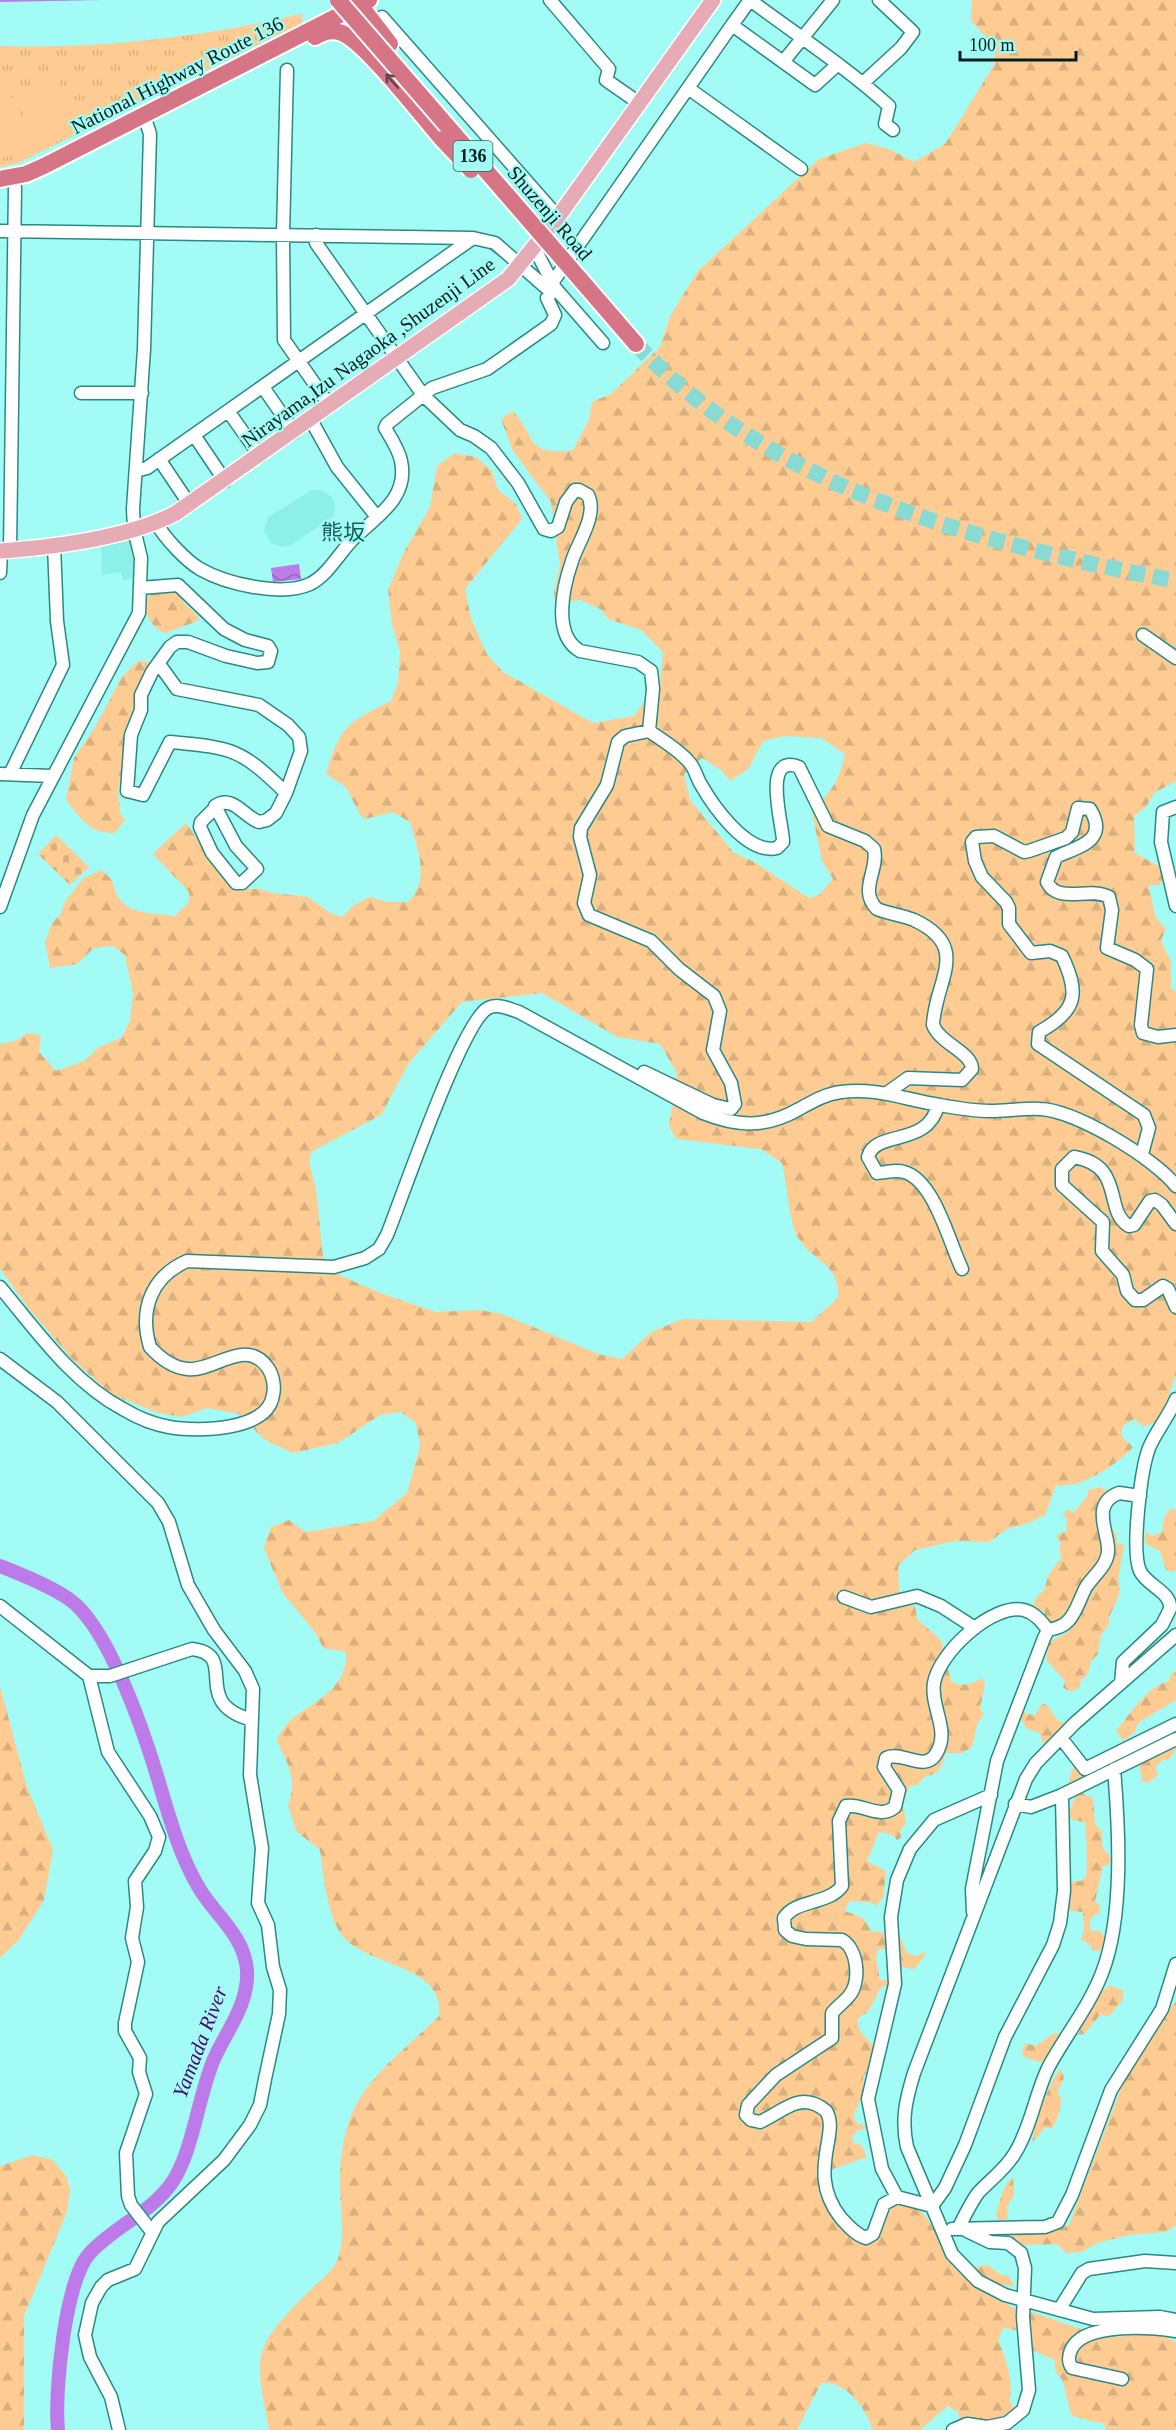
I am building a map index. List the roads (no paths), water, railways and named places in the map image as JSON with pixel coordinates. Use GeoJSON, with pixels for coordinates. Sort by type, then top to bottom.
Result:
{"type":"FeatureCollection","features":[{"type":"Feature","properties":{"kind":"highway"},"geometry":{"type":"LineString","coordinates":[[353,5],[380,23],[390,44],[536,219],[553,240],[562,256]]}},
{"type":"Feature","properties":{"kind":"highway"},"geometry":{"type":"LineString","coordinates":[[353,5],[356,42]]}},
{"type":"Feature","properties":{"kind":"highway","name":"National Highway Route 136"},"geometry":{"type":"LineString","coordinates":[[7,178],[44,166],[259,58],[353,5]]}},
{"type":"Feature","properties":{"kind":"highway","name":"Shuzenji Road"},"geometry":{"type":"LineString","coordinates":[[353,5],[636,344]]}},
{"type":"Feature","properties":{"kind":"highway"},"geometry":{"type":"LineString","coordinates":[[259,58],[281,54],[326,31],[343,33],[356,42],[552,257],[586,286]]}},
{"type":"Feature","properties":{"kind":"main road","name":"Nirayama,Izu Nagaoka ,Shuzenji Line"},"geometry":{"type":"LineString","coordinates":[[4,550],[54,545],[134,529],[156,523],[190,505],[502,284],[558,217],[712,0]]}},
{"type":"Feature","properties":{"kind":"street"},"geometry":{"type":"LineString","coordinates":[[550,0],[609,69],[606,80],[639,103]]}},
{"type":"Feature","properties":{"kind":"street"},"geometry":{"type":"LineString","coordinates":[[156,523],[191,562],[205,572],[254,586],[285,590],[309,584],[321,577],[347,546],[394,501],[401,474],[401,459],[386,428],[437,385],[487,369],[551,324],[555,315],[547,298],[552,287],[750,0],[864,82],[890,106],[885,123],[893,130]]}},
{"type":"Feature","properties":{"kind":"street"},"geometry":{"type":"LineString","coordinates":[[783,62],[833,0]]}},
{"type":"Feature","properties":{"kind":"street"},"geometry":{"type":"LineString","coordinates":[[864,82],[902,48],[913,32],[879,0]]}},
{"type":"Feature","properties":{"kind":"street"},"geometry":{"type":"LineString","coordinates":[[380,23],[430,80],[443,87],[558,217]]}},
{"type":"Feature","properties":{"kind":"street"},"geometry":{"type":"LineString","coordinates":[[732,25],[815,85],[838,64]]}},
{"type":"Feature","properties":{"kind":"street"},"geometry":{"type":"LineString","coordinates":[[287,70],[283,235],[284,340],[330,406]]}},
{"type":"Feature","properties":{"kind":"street"},"geometry":{"type":"LineString","coordinates":[[688,88],[801,169]]}},
{"type":"Feature","properties":{"kind":"street"},"geometry":{"type":"LineString","coordinates":[[0,907],[22,839],[52,776],[134,627],[139,613],[141,558],[134,529],[142,393],[150,134],[144,115]]}},
{"type":"Feature","properties":{"kind":"street"},"geometry":{"type":"LineString","coordinates":[[0,573],[4,550],[14,231],[7,178]]}},
{"type":"Feature","properties":{"kind":"street"},"geometry":{"type":"LineString","coordinates":[[0,231],[474,238],[495,243],[520,265],[552,287],[603,343]]}},
{"type":"Feature","properties":{"kind":"street"},"geometry":{"type":"LineString","coordinates":[[316,235],[316,243],[423,395],[460,430],[474,436],[491,448],[518,483],[544,529],[551,531],[558,527],[566,502],[575,490],[588,495],[591,512],[567,576],[563,631],[572,647],[580,651],[646,665],[651,671],[653,689],[649,731]]}},
{"type":"Feature","properties":{"kind":"street"},"geometry":{"type":"LineString","coordinates":[[136,471],[147,468],[474,238]]}},
{"type":"Feature","properties":{"kind":"street"},"geometry":{"type":"LineString","coordinates":[[534,247],[552,287]]}},
{"type":"Feature","properties":{"kind":"street"},"geometry":{"type":"LineString","coordinates":[[263,387],[294,432]]}},
{"type":"Feature","properties":{"kind":"street"},"geometry":{"type":"LineString","coordinates":[[81,393],[142,393]]}},
{"type":"Feature","properties":{"kind":"street"},"geometry":{"type":"LineString","coordinates":[[228,411],[260,456]]}},
{"type":"Feature","properties":{"kind":"street"},"geometry":{"type":"LineString","coordinates":[[311,420],[337,467],[377,517]]}},
{"type":"Feature","properties":{"kind":"street"},"geometry":{"type":"LineString","coordinates":[[194,435],[225,481]]}},
{"type":"Feature","properties":{"kind":"street"},"geometry":{"type":"LineString","coordinates":[[159,459],[190,505]]}},
{"type":"Feature","properties":{"kind":"street"},"geometry":{"type":"LineString","coordinates":[[52,776],[5,774],[63,665],[57,621],[54,545]]}},
{"type":"Feature","properties":{"kind":"street"},"geometry":{"type":"LineString","coordinates":[[140,588],[178,585],[224,629],[245,640],[268,646],[272,651],[268,662],[257,663],[226,656],[182,641],[170,647],[152,672],[141,695],[141,710],[131,735],[127,791],[142,795],[170,742],[206,745],[243,755],[286,793]]}},
{"type":"Feature","properties":{"kind":"street"},"geometry":{"type":"LineString","coordinates":[[1143,635],[1176,658]]}},
{"type":"Feature","properties":{"kind":"street"},"geometry":{"type":"LineString","coordinates":[[159,664],[177,689],[259,705],[294,731],[301,743],[301,752],[276,813],[263,822],[252,820],[233,804],[219,803],[201,822],[200,827],[219,861],[236,883],[242,883],[257,869],[236,846],[215,808]]}},
{"type":"Feature","properties":{"kind":"street"},"geometry":{"type":"LineString","coordinates":[[622,1068],[638,1070],[726,1109],[731,1109],[735,1104],[731,1083],[713,1050],[720,1011],[714,996],[680,969],[651,941],[589,915],[584,903],[590,876],[580,837],[581,828],[607,785],[618,742],[625,736],[649,731],[691,763],[699,782],[729,823],[746,839],[762,848],[777,848],[783,842],[776,801],[777,780],[783,768],[789,765],[798,767],[828,826],[865,841],[874,849],[868,890],[872,903],[882,911],[927,926],[944,945],[948,962],[933,1025],[944,1040],[969,1059],[972,1069],[964,1078],[958,1080],[908,1078],[887,1093]]}},
{"type":"Feature","properties":{"kind":"street"},"geometry":{"type":"LineString","coordinates":[[1176,807],[1163,812],[1161,832],[1176,906]]}},
{"type":"Feature","properties":{"kind":"street"},"geometry":{"type":"LineString","coordinates":[[1142,1154],[1149,1128],[1143,1115],[1038,1044],[1039,1032],[1059,1021],[1071,1002],[1074,989],[1072,978],[1062,956],[1050,951],[1031,953],[1019,939],[1009,924],[1006,902],[988,886],[977,867],[972,842],[976,837],[994,836],[1024,852],[1029,851],[1066,838],[1072,832],[1078,808],[1090,809],[1094,827],[1092,839],[1083,848],[1056,857],[1047,882],[1052,891],[1058,893],[1095,892],[1109,897],[1112,910],[1107,948],[1135,960],[1147,969],[1141,1024],[1143,1033],[1158,1037],[1176,1035]]}},
{"type":"Feature","properties":{"kind":"street"},"geometry":{"type":"LineString","coordinates":[[0,1287],[87,1385],[137,1417],[169,1427],[190,1429],[253,1420],[266,1411],[274,1392],[268,1368],[261,1361],[249,1355],[234,1354],[206,1367],[189,1369],[173,1365],[150,1347],[144,1315],[158,1281],[171,1268],[187,1261],[334,1267],[365,1258],[379,1249],[387,1235],[459,1052],[475,1021],[488,1008],[497,1006],[519,1012],[703,1113],[725,1122],[742,1125],[777,1121],[830,1094],[869,1090],[938,1105],[990,1111],[1040,1109],[1056,1111],[1071,1116],[1142,1154],[1162,1170],[1176,1186]]}},
{"type":"Feature","properties":{"kind":"street"},"geometry":{"type":"LineString","coordinates":[[938,1105],[930,1122],[923,1130],[878,1144],[870,1150],[868,1157],[877,1173],[901,1171],[910,1174],[927,1188],[962,1269]]}},
{"type":"Feature","properties":{"kind":"street"},"geometry":{"type":"LineString","coordinates":[[1176,1224],[1162,1204],[1155,1200],[1150,1201],[1134,1225],[1129,1226],[1120,1216],[1110,1182],[1100,1169],[1074,1157],[1062,1169],[1062,1185],[1103,1222],[1102,1251],[1123,1275],[1130,1297],[1143,1300],[1163,1286],[1168,1289],[1176,1307]]}},
{"type":"Feature","properties":{"kind":"street"},"geometry":{"type":"LineString","coordinates":[[0,1359],[57,1402],[145,1489],[165,1512],[188,1585],[214,1630],[244,1671],[253,1689],[250,1775],[262,1833],[258,1904],[270,1936],[273,1967],[280,1990],[279,2014],[260,2105],[250,2125],[224,2160],[149,2228],[135,2269],[108,2280],[92,2303],[87,2320],[86,2347],[111,2397],[119,2430]]}},
{"type":"Feature","properties":{"kind":"street"},"geometry":{"type":"LineString","coordinates":[[1121,1683],[1123,1662],[1162,1625],[1171,1606],[1167,1598],[1145,1578],[1138,1565],[1140,1496],[1149,1450],[1176,1399]]}},
{"type":"Feature","properties":{"kind":"street"},"geometry":{"type":"LineString","coordinates":[[1048,1630],[1070,1620],[1086,1587],[1104,1563],[1108,1551],[1103,1528],[1104,1512],[1108,1501],[1119,1493],[1140,1496]]}},
{"type":"Feature","properties":{"kind":"street"},"geometry":{"type":"LineString","coordinates":[[844,1597],[871,1607],[917,1596],[952,1612],[975,1628]]}},
{"type":"Feature","properties":{"kind":"street"},"geometry":{"type":"LineString","coordinates":[[0,1606],[89,1676],[108,1752],[150,1816],[159,1837],[155,1851],[143,1865],[135,1881],[137,1907],[132,1938],[138,1962],[125,2031],[139,2053],[139,2072],[146,2094],[126,2153],[131,2205],[149,2228]]}},
{"type":"Feature","properties":{"kind":"street"},"geometry":{"type":"LineString","coordinates":[[932,2205],[897,2197],[884,2204],[873,2234],[866,2238],[859,2236],[836,2211],[827,2195],[823,2177],[830,2124],[826,2111],[811,2103],[798,2101],[760,2122],[748,2118],[746,2110],[753,2098],[776,2075],[832,2038],[832,2013],[849,1996],[856,1977],[852,1948],[848,1943],[842,1940],[792,1936],[785,1930],[784,1918],[793,1910],[831,1896],[842,1886],[839,1821],[846,1806],[854,1805],[886,1813],[898,1801],[898,1790],[884,1767],[886,1758],[900,1756],[918,1762],[927,1761],[935,1755],[940,1746],[942,1729],[934,1702],[934,1680],[944,1662],[975,1628],[990,1617],[1018,1609],[1034,1615],[1048,1630]]}},
{"type":"Feature","properties":{"kind":"street"},"geometry":{"type":"LineString","coordinates":[[974,1914],[972,1889],[1005,1737],[1048,1630]]}},
{"type":"Feature","properties":{"kind":"street"},"geometry":{"type":"LineString","coordinates":[[1176,1635],[1061,1738],[1031,1769],[1015,1804],[914,2073],[904,2115],[907,2147],[952,2254],[969,2275],[1005,2295],[1093,2319],[1160,2317],[1176,2320]]}},
{"type":"Feature","properties":{"kind":"street"},"geometry":{"type":"LineString","coordinates":[[89,1676],[110,1676],[192,1649],[200,1650],[213,1660],[218,1670],[217,1694],[221,1704],[229,1711],[252,1720]]}},
{"type":"Feature","properties":{"kind":"street"},"geometry":{"type":"LineString","coordinates":[[1061,1738],[1085,1769],[1176,1724]]}},
{"type":"Feature","properties":{"kind":"street"},"geometry":{"type":"LineString","coordinates":[[1015,1804],[1031,1807],[1062,1795],[1176,1739]]}},
{"type":"Feature","properties":{"kind":"street"},"geometry":{"type":"LineString","coordinates":[[962,2230],[978,2193],[1001,2174],[1015,2154],[1048,2069],[1092,1995],[1107,1958],[1117,1870],[1118,1822],[1114,1769]]}},
{"type":"Feature","properties":{"kind":"street"},"geometry":{"type":"LineString","coordinates":[[897,2197],[880,2160],[868,2099],[895,1984],[891,1917],[897,1880],[910,1848],[934,1820],[992,1795]]}},
{"type":"Feature","properties":{"kind":"street"},"geometry":{"type":"LineString","coordinates":[[932,2205],[941,2194],[964,2145],[1005,2037],[1049,1953],[1060,1923],[1064,1891],[1062,1795]]}},
{"type":"Feature","properties":{"kind":"street"},"geometry":{"type":"LineString","coordinates":[[944,2234],[962,2230],[1045,2227],[1058,2222],[1072,2195],[1111,2090],[1162,2009],[1176,1964]]}},
{"type":"Feature","properties":{"kind":"street"},"geometry":{"type":"LineString","coordinates":[[953,2430],[967,2424],[987,2427],[1007,2423],[1023,2410],[1029,2390],[1024,2301],[1025,2268],[1018,2249],[1008,2242],[982,2239],[962,2230]]}},
{"type":"Feature","properties":{"kind":"street"},"geometry":{"type":"LineString","coordinates":[[1059,2310],[1076,2282],[1089,2269],[1145,2261],[1176,2263]]}},
{"type":"Feature","properties":{"kind":"street"},"geometry":{"type":"LineString","coordinates":[[1122,2379],[1072,2368],[1069,2360],[1075,2343],[1089,2333],[1100,2331],[1157,2327],[1176,2331]]}},
{"type":"Feature","properties":{"kind":"water"},"geometry":{"type":"Polygon","coordinates":[[[0,0],[102,0],[0,2],[0,0]]]}},
{"type":"Feature","properties":{"kind":"water"},"geometry":{"type":"Polygon","coordinates":[[[299,564],[301,579],[273,582],[271,568],[299,564]]]}},
{"type":"Feature","properties":{"kind":"waterway"},"geometry":{"type":"LineString","coordinates":[[488,247],[505,260]]}},
{"type":"Feature","properties":{"kind":"waterway","name":"Yamada River"},"geometry":{"type":"LineString","coordinates":[[0,1566],[44,1585],[69,1599],[97,1632],[111,1655],[134,1709],[186,1862],[199,1888],[235,1936],[245,1958],[247,1970],[245,1994],[208,2074],[190,2141],[179,2171],[171,2184],[153,2203],[110,2235],[90,2253],[81,2267],[74,2287],[63,2338],[58,2391],[58,2430]]}},
{"type":"Feature","properties":{"kind":"tunnel"},"geometry":{"type":"LineString","coordinates":[[636,344],[691,395],[752,438],[817,474],[886,504],[957,529],[1030,549],[1176,581]]}},
{"type":"Feature","properties":{"kind":"district","name":"熊坂"},"geometry":{"type":"Point","coordinates":[343,532]}}]}
